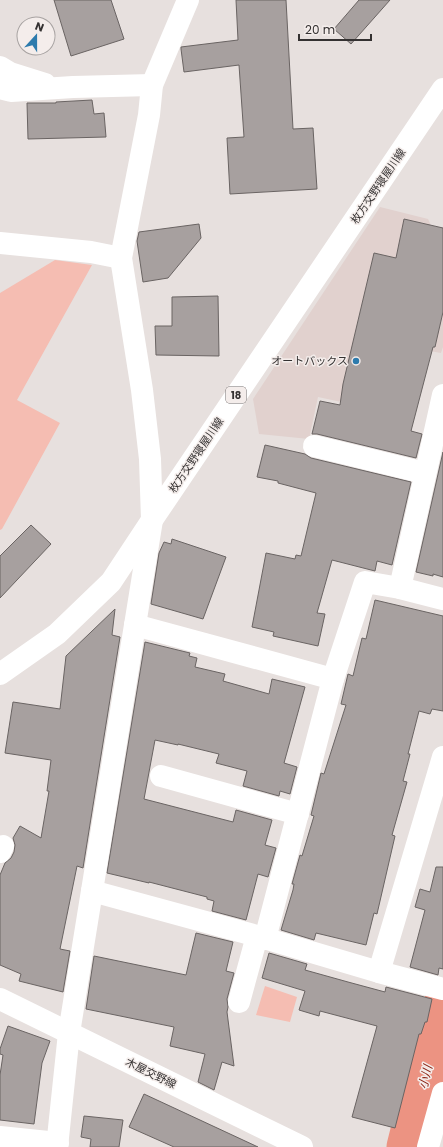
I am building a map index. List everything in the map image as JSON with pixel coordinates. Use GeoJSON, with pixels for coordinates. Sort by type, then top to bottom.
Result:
{"type":"FeatureCollection","features":[{"type":"Feature","properties":{"kind":"street"},"geometry":{"type":"LineString","coordinates":[[0,1137],[58,1145],[69,1033],[152,520],[150,459],[142,390],[121,258],[149,115],[152,84],[188,0]]}},
{"type":"Feature","properties":{"kind":"street"},"geometry":{"type":"LineString","coordinates":[[0,67],[10,73],[56,88]]}},
{"type":"Feature","properties":{"kind":"street"},"geometry":{"type":"LineString","coordinates":[[0,88],[11,91],[152,84]]}},
{"type":"Feature","properties":{"kind":"street","name":"枚方交野寝屋川線"},"geometry":{"type":"LineString","coordinates":[[0,674],[57,634],[111,582],[443,89]]}},
{"type":"Feature","properties":{"kind":"street"},"geometry":{"type":"LineString","coordinates":[[0,243],[90,252],[121,258]]}},
{"type":"Feature","properties":{"kind":"street"},"geometry":{"type":"LineString","coordinates":[[400,588],[443,395]]}},
{"type":"Feature","properties":{"kind":"street"},"geometry":{"type":"LineString","coordinates":[[314,446],[425,473]]}},
{"type":"Feature","properties":{"kind":"street"},"geometry":{"type":"LineString","coordinates":[[239,1002],[261,938],[298,814],[334,679],[365,582],[400,588],[443,599]]}},
{"type":"Feature","properties":{"kind":"street"},"geometry":{"type":"LineString","coordinates":[[135,625],[334,679]]}},
{"type":"Feature","properties":{"kind":"street"},"geometry":{"type":"LineString","coordinates":[[379,972],[443,757]]}},
{"type":"Feature","properties":{"kind":"street"},"geometry":{"type":"LineString","coordinates":[[162,776],[298,814]]}},
{"type":"Feature","properties":{"kind":"street"},"geometry":{"type":"LineString","coordinates":[[92,891],[440,988]]}},
{"type":"Feature","properties":{"kind":"street","name":"木屋交野線"},"geometry":{"type":"LineString","coordinates":[[0,1000],[302,1147]]}},
{"type":"Feature","properties":{"kind":"street"},"geometry":{"type":"LineString","coordinates":[[428,1147],[443,1093]]}},
{"type":"Feature","properties":{"kind":"shaded area"},"geometry":{"type":"Polygon","coordinates":[[[380,207],[428,219],[443,250],[443,347],[441,353],[390,344],[374,409],[318,397],[309,439],[259,434],[253,399],[380,207]]]}},
{"type":"Feature","properties":{"kind":"shaded area"},"geometry":{"type":"Polygon","coordinates":[[[55,260],[92,265],[17,400],[60,423],[2,529],[0,530],[0,293],[55,260]]]}},
{"type":"Feature","properties":{"kind":"shaded area"},"geometry":{"type":"Polygon","coordinates":[[[265,986],[297,997],[290,1022],[256,1015],[265,986]]]}},
{"type":"Feature","properties":{"kind":"building"},"geometry":{"type":"Polygon","coordinates":[[[54,0],[111,0],[124,39],[71,56],[54,0]]]}},
{"type":"Feature","properties":{"kind":"building"},"geometry":{"type":"Polygon","coordinates":[[[236,0],[286,0],[293,129],[313,128],[317,189],[230,194],[227,138],[244,137],[239,65],[184,72],[181,47],[238,40],[236,0]]]}},
{"type":"Feature","properties":{"kind":"building"},"geometry":{"type":"Polygon","coordinates":[[[359,0],[390,0],[351,44],[334,29],[359,0]]]}},
{"type":"Feature","properties":{"kind":"building"},"geometry":{"type":"Polygon","coordinates":[[[92,100],[94,114],[104,113],[106,137],[28,139],[27,103],[56,103],[92,100]]]}},
{"type":"Feature","properties":{"kind":"building"},"geometry":{"type":"Polygon","coordinates":[[[404,219],[443,228],[443,312],[435,347],[433,347],[411,431],[422,434],[416,458],[312,434],[320,401],[340,405],[343,384],[374,253],[396,258],[404,219]]]}},
{"type":"Feature","properties":{"kind":"building"},"geometry":{"type":"Polygon","coordinates":[[[199,224],[201,238],[168,278],[143,282],[137,241],[139,232],[199,224]]]}},
{"type":"Feature","properties":{"kind":"building"},"geometry":{"type":"Polygon","coordinates":[[[218,296],[219,356],[156,355],[155,326],[172,326],[172,297],[218,296]]]}},
{"type":"Feature","properties":{"kind":"building"},"geometry":{"type":"Polygon","coordinates":[[[265,445],[305,454],[311,458],[411,482],[392,565],[377,561],[375,571],[332,560],[317,613],[325,614],[318,646],[273,636],[274,632],[252,627],[266,553],[295,559],[296,555],[301,556],[316,493],[278,483],[278,481],[257,477],[265,445]]]}},
{"type":"Feature","properties":{"kind":"building"},"geometry":{"type":"Polygon","coordinates":[[[443,452],[443,577],[416,572],[443,452]]]}},
{"type":"Feature","properties":{"kind":"building"},"geometry":{"type":"Polygon","coordinates":[[[31,525],[51,544],[0,598],[0,556],[31,525]]]}},
{"type":"Feature","properties":{"kind":"building"},"geometry":{"type":"Polygon","coordinates":[[[172,539],[226,557],[203,619],[151,604],[159,553],[164,542],[171,544],[172,539]]]}},
{"type":"Feature","properties":{"kind":"building"},"geometry":{"type":"Polygon","coordinates":[[[375,600],[443,616],[443,711],[432,709],[430,714],[419,711],[403,781],[407,782],[392,835],[395,836],[377,914],[374,913],[366,945],[316,933],[314,940],[281,930],[293,890],[294,884],[292,884],[300,855],[302,856],[314,816],[311,815],[321,773],[324,774],[346,705],[341,704],[348,674],[353,676],[362,638],[366,639],[375,600]]]}},
{"type":"Feature","properties":{"kind":"building"},"geometry":{"type":"Polygon","coordinates":[[[115,609],[112,635],[120,637],[83,868],[77,866],[60,949],[70,951],[63,992],[19,981],[21,974],[0,965],[0,875],[5,863],[11,858],[14,852],[15,845],[13,838],[20,826],[41,838],[49,791],[47,791],[51,760],[5,753],[13,702],[60,709],[66,656],[115,609]]]}},
{"type":"Feature","properties":{"kind":"building"},"geometry":{"type":"Polygon","coordinates":[[[145,642],[190,653],[189,656],[197,658],[195,667],[225,674],[223,681],[269,694],[272,679],[305,687],[284,763],[297,767],[290,794],[280,791],[279,796],[243,786],[247,771],[216,763],[219,754],[155,740],[144,799],[233,822],[236,810],[272,820],[265,845],[276,848],[268,877],[258,874],[246,920],[212,911],[214,901],[207,899],[207,897],[107,873],[145,642]]]}},
{"type":"Feature","properties":{"kind":"building"},"geometry":{"type":"Polygon","coordinates":[[[436,867],[443,867],[443,969],[439,968],[438,975],[410,967],[425,910],[415,907],[420,889],[430,892],[436,867]]]}},
{"type":"Feature","properties":{"kind":"building"},"geometry":{"type":"Polygon","coordinates":[[[196,933],[233,942],[226,971],[234,973],[227,999],[227,1012],[234,1066],[222,1062],[214,1090],[198,1082],[205,1054],[170,1046],[174,1027],[86,1009],[94,956],[186,975],[196,933]]]}},
{"type":"Feature","properties":{"kind":"building"},"geometry":{"type":"Polygon","coordinates":[[[269,953],[307,964],[305,970],[385,992],[386,987],[432,999],[427,1022],[425,1022],[421,1034],[419,1034],[395,1128],[352,1117],[377,1026],[320,1011],[319,1016],[299,1010],[305,991],[262,978],[269,953]]]}},
{"type":"Feature","properties":{"kind":"building"},"geometry":{"type":"Polygon","coordinates":[[[8,1026],[50,1041],[42,1063],[34,1124],[0,1120],[0,1075],[3,1055],[0,1054],[0,1049],[8,1026]]]}},
{"type":"Feature","properties":{"kind":"building"},"geometry":{"type":"Polygon","coordinates":[[[144,1094],[258,1147],[174,1147],[129,1127],[144,1094]]]}},
{"type":"Feature","properties":{"kind":"building"},"geometry":{"type":"Polygon","coordinates":[[[84,1116],[123,1120],[119,1147],[90,1147],[91,1139],[81,1137],[84,1116]]]}},
{"type":"Feature","properties":{"kind":"waterway","name":"小川"},"geometry":{"type":"LineString","coordinates":[[408,1147],[443,1008]]}},
{"type":"Feature","properties":{"kind":"place","name":"オートバックス"},"geometry":{"type":"Point","coordinates":[356,361]}}]}
